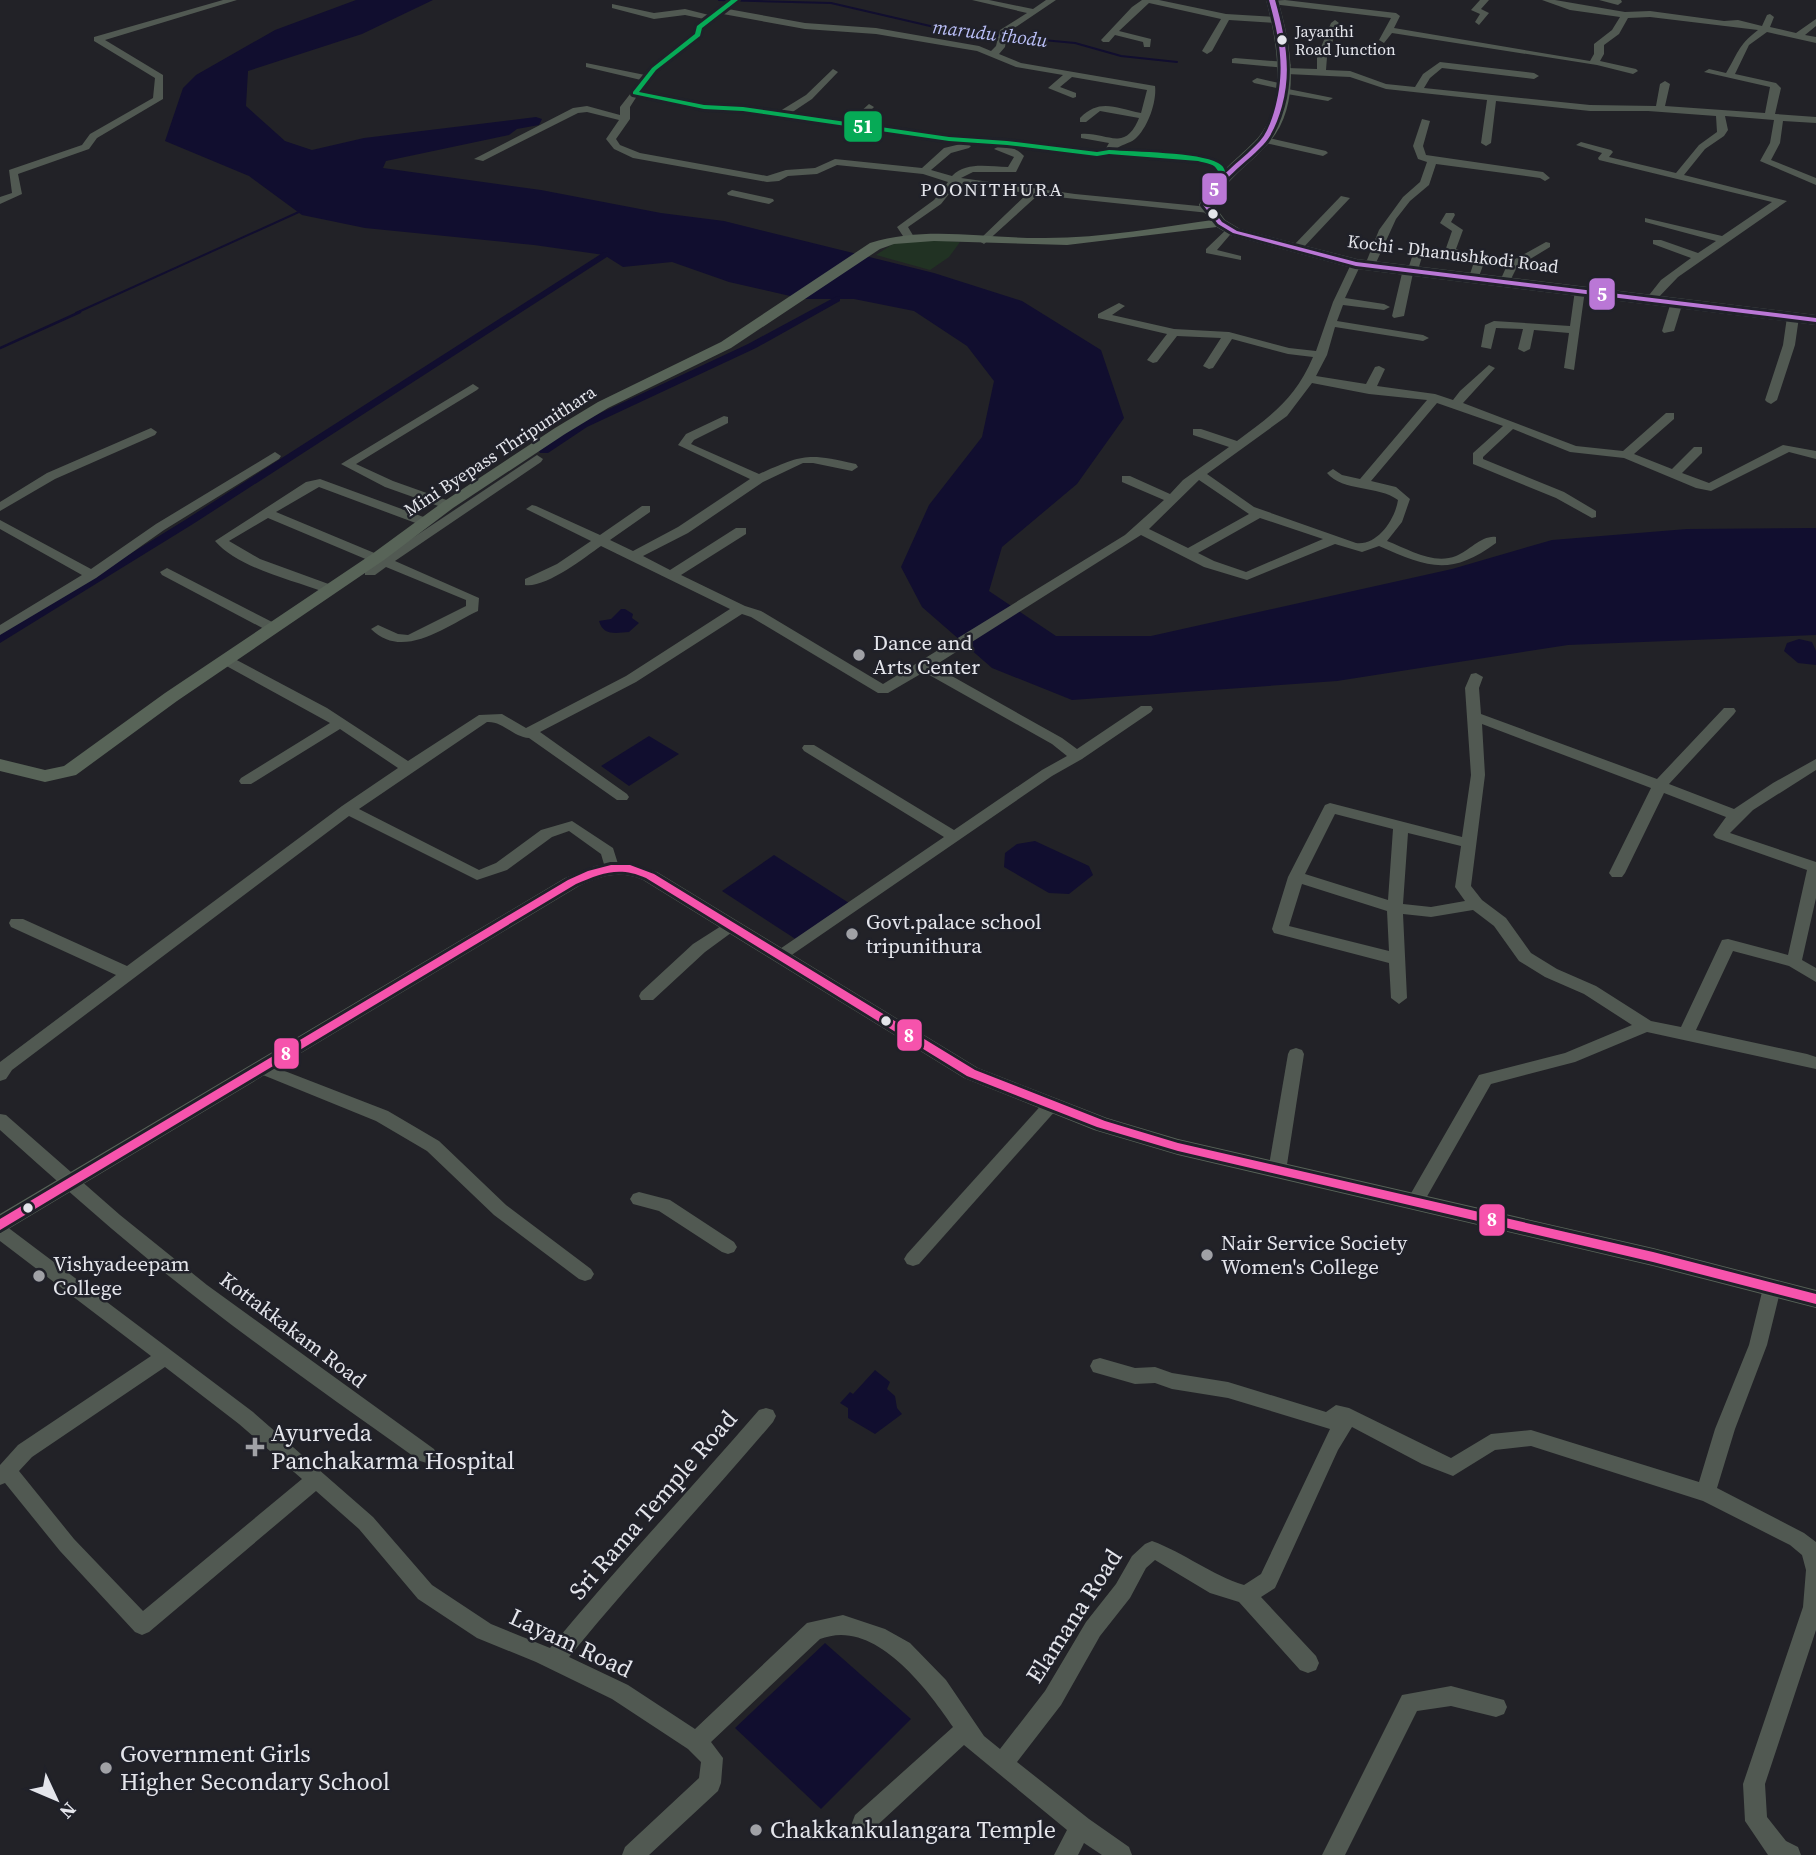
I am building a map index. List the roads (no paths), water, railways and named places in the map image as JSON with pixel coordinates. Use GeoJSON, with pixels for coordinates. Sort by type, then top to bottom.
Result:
{"type":"FeatureCollection","features":[{"type":"Feature","properties":{"kind":"highway"},"geometry":{"type":"LineString","coordinates":[[1225,226],[1206,205],[1223,176],[1264,140],[1273,125],[1284,89],[1286,68],[1272,0]]}},
{"type":"Feature","properties":{"kind":"highway","name":"Kochi - Dhanushkodi Road"},"geometry":{"type":"LineString","coordinates":[[1225,226],[1363,264],[1816,320]]}},
{"type":"Feature","properties":{"kind":"main road","name":"Mini Byepass Thripunithara"},"geometry":{"type":"LineString","coordinates":[[0,765],[45,776],[70,771],[329,589],[382,559],[433,520],[448,505],[603,405],[753,329],[875,246],[891,239],[909,237],[984,241],[1072,240],[1225,226]]}},
{"type":"Feature","properties":{"kind":"main road"},"geometry":{"type":"LineString","coordinates":[[0,1225],[572,882],[611,867],[637,870],[950,1062],[982,1078],[1101,1124],[1178,1147],[1653,1257],[1816,1299]]}},
{"type":"Feature","properties":{"kind":"street"},"geometry":{"type":"LineString","coordinates":[[18,194],[13,173],[86,147],[93,136],[158,99],[160,77],[97,39],[233,0]]}},
{"type":"Feature","properties":{"kind":"street"},"geometry":{"type":"LineString","coordinates":[[976,0],[1035,12]]}},
{"type":"Feature","properties":{"kind":"street"},"geometry":{"type":"LineString","coordinates":[[992,55],[1000,47],[1002,35],[1052,0]]}},
{"type":"Feature","properties":{"kind":"street"},"geometry":{"type":"LineString","coordinates":[[1106,40],[1135,9],[1148,0],[1226,18],[1278,20]]}},
{"type":"Feature","properties":{"kind":"street"},"geometry":{"type":"LineString","coordinates":[[1272,0],[1396,16],[1384,40]]}},
{"type":"Feature","properties":{"kind":"street"},"geometry":{"type":"LineString","coordinates":[[1479,22],[1485,13],[1475,10],[1485,0]]}},
{"type":"Feature","properties":{"kind":"street"},"geometry":{"type":"LineString","coordinates":[[1546,0],[1625,15],[1650,14],[1724,24],[1738,23],[1816,40]]}},
{"type":"Feature","properties":{"kind":"street"},"geometry":{"type":"LineString","coordinates":[[1603,0],[1619,1]]}},
{"type":"Feature","properties":{"kind":"street"},"geometry":{"type":"LineString","coordinates":[[734,1],[709,18],[699,27],[698,35],[646,78],[625,107],[625,119],[611,139],[613,144],[629,154],[754,178],[775,178],[786,173],[817,171],[835,163],[845,162],[924,171],[953,180],[1075,197],[1209,210]]}},
{"type":"Feature","properties":{"kind":"street"},"geometry":{"type":"LineString","coordinates":[[1611,13],[1619,1]]}},
{"type":"Feature","properties":{"kind":"street"},"geometry":{"type":"LineString","coordinates":[[1650,14],[1661,5]]}},
{"type":"Feature","properties":{"kind":"street"},"geometry":{"type":"LineString","coordinates":[[615,6],[654,16],[685,12],[709,18]]}},
{"type":"Feature","properties":{"kind":"street"},"geometry":{"type":"LineString","coordinates":[[723,11],[805,26],[876,31],[979,49],[1019,65],[1152,88],[1144,116],[1136,133],[1128,140],[1118,142],[1084,136]]}},
{"type":"Feature","properties":{"kind":"street"},"geometry":{"type":"LineString","coordinates":[[1594,62],[1599,54],[1599,44],[1616,32],[1625,15]]}},
{"type":"Feature","properties":{"kind":"street"},"geometry":{"type":"LineString","coordinates":[[1733,69],[1745,44],[1765,29],[1770,16]]}},
{"type":"Feature","properties":{"kind":"street"},"geometry":{"type":"LineString","coordinates":[[1207,51],[1226,18]]}},
{"type":"Feature","properties":{"kind":"street"},"geometry":{"type":"LineString","coordinates":[[1796,37],[1816,22]]}},
{"type":"Feature","properties":{"kind":"street"},"geometry":{"type":"LineString","coordinates":[[1321,73],[1322,57],[1335,23]]}},
{"type":"Feature","properties":{"kind":"street"},"geometry":{"type":"LineString","coordinates":[[1389,30],[1499,47],[1555,59],[1594,62],[1633,71]]}},
{"type":"Feature","properties":{"kind":"street"},"geometry":{"type":"LineString","coordinates":[[1113,32],[1149,41],[1147,45]]}},
{"type":"Feature","properties":{"kind":"street"},"geometry":{"type":"LineString","coordinates":[[1419,89],[1426,76],[1440,65],[1454,42]]}},
{"type":"Feature","properties":{"kind":"street"},"geometry":{"type":"LineString","coordinates":[[1235,61],[1369,79],[1374,84],[1389,88],[1660,108],[1705,116],[1772,109],[1816,120]]}},
{"type":"Feature","properties":{"kind":"street"},"geometry":{"type":"LineString","coordinates":[[589,65],[646,78]]}},
{"type":"Feature","properties":{"kind":"street"},"geometry":{"type":"LineString","coordinates":[[1440,65],[1534,76]]}},
{"type":"Feature","properties":{"kind":"street"},"geometry":{"type":"LineString","coordinates":[[1709,72],[1733,69],[1776,88],[1772,109],[1775,143],[1765,161],[1816,182]]}},
{"type":"Feature","properties":{"kind":"street"},"geometry":{"type":"LineString","coordinates":[[781,115],[809,97],[833,72]]}},
{"type":"Feature","properties":{"kind":"street"},"geometry":{"type":"LineString","coordinates":[[1069,75],[1053,88],[1073,95]]}},
{"type":"Feature","properties":{"kind":"street"},"geometry":{"type":"LineString","coordinates":[[1257,81],[1328,98]]}},
{"type":"Feature","properties":{"kind":"street"},"geometry":{"type":"LineString","coordinates":[[1660,108],[1661,92],[1665,84]]}},
{"type":"Feature","properties":{"kind":"street"},"geometry":{"type":"LineString","coordinates":[[635,93],[704,107],[1076,153],[1109,152],[1198,159],[1214,163],[1221,168],[1223,176]]}},
{"type":"Feature","properties":{"kind":"street"},"geometry":{"type":"LineString","coordinates":[[1486,143],[1492,97]]}},
{"type":"Feature","properties":{"kind":"street"},"geometry":{"type":"LineString","coordinates":[[851,125],[869,107]]}},
{"type":"Feature","properties":{"kind":"street"},"geometry":{"type":"LineString","coordinates":[[1083,120],[1094,109],[1100,108],[1144,116]]}},
{"type":"Feature","properties":{"kind":"street"},"geometry":{"type":"LineString","coordinates":[[479,159],[576,110],[587,109],[625,119]]}},
{"type":"Feature","properties":{"kind":"street"},"geometry":{"type":"LineString","coordinates":[[1678,177],[1702,147],[1721,134],[1723,130],[1720,113]]}},
{"type":"Feature","properties":{"kind":"street"},"geometry":{"type":"LineString","coordinates":[[1425,121],[1418,146],[1422,156],[1432,160],[1543,175],[1545,178]]}},
{"type":"Feature","properties":{"kind":"street"},"geometry":{"type":"LineString","coordinates":[[1264,140],[1323,153]]}},
{"type":"Feature","properties":{"kind":"street"},"geometry":{"type":"LineString","coordinates":[[1109,152],[1118,142]]}},
{"type":"Feature","properties":{"kind":"street"},"geometry":{"type":"LineString","coordinates":[[909,237],[902,227],[912,217],[932,207],[964,170],[1012,170],[1018,156],[1010,150],[954,145],[924,171]]}},
{"type":"Feature","properties":{"kind":"street"},"geometry":{"type":"LineString","coordinates":[[1581,145],[1608,152],[1603,158],[1782,201],[1745,223],[1698,257],[1656,290],[1651,299]]}},
{"type":"Feature","properties":{"kind":"street"},"geometry":{"type":"LineString","coordinates":[[532,509],[740,609],[756,614],[883,690],[1141,530],[1199,474],[1283,413],[1310,379],[1340,301],[1403,202],[1414,189],[1425,183],[1432,160]]}},
{"type":"Feature","properties":{"kind":"street"},"geometry":{"type":"LineString","coordinates":[[754,178],[728,196],[769,201]]}},
{"type":"Feature","properties":{"kind":"street"},"geometry":{"type":"LineString","coordinates":[[0,187],[18,194]]}},
{"type":"Feature","properties":{"kind":"street"},"geometry":{"type":"LineString","coordinates":[[984,241],[1037,190]]}},
{"type":"Feature","properties":{"kind":"street"},"geometry":{"type":"LineString","coordinates":[[0,201],[18,194]]}},
{"type":"Feature","properties":{"kind":"street"},"geometry":{"type":"LineString","coordinates":[[1297,248],[1345,198]]}},
{"type":"Feature","properties":{"kind":"street"},"geometry":{"type":"LineString","coordinates":[[1450,215],[1445,223],[1458,230],[1450,251],[1480,260],[1474,277]]}},
{"type":"Feature","properties":{"kind":"street"},"geometry":{"type":"LineString","coordinates":[[1649,220],[1723,240]]}},
{"type":"Feature","properties":{"kind":"street"},"geometry":{"type":"LineString","coordinates":[[1225,226],[1210,250],[1237,258]]}},
{"type":"Feature","properties":{"kind":"street"},"geometry":{"type":"LineString","coordinates":[[1657,242],[1698,257]]}},
{"type":"Feature","properties":{"kind":"street"},"geometry":{"type":"LineString","coordinates":[[1505,281],[1512,265],[1546,245]]}},
{"type":"Feature","properties":{"kind":"street"},"geometry":{"type":"LineString","coordinates":[[1398,316],[1410,270],[1420,247]]}},
{"type":"Feature","properties":{"kind":"street"},"geometry":{"type":"LineString","coordinates":[[1570,368],[1580,290]]}},
{"type":"Feature","properties":{"kind":"street"},"geometry":{"type":"LineString","coordinates":[[1340,301],[1384,307]]}},
{"type":"Feature","properties":{"kind":"street"},"geometry":{"type":"LineString","coordinates":[[1668,331],[1677,302]]}},
{"type":"Feature","properties":{"kind":"street"},"geometry":{"type":"LineString","coordinates":[[1118,306],[1102,316],[1174,332],[1229,335],[1288,351],[1321,355]]}},
{"type":"Feature","properties":{"kind":"street"},"geometry":{"type":"LineString","coordinates":[[1771,400],[1789,345],[1793,317]]}},
{"type":"Feature","properties":{"kind":"street"},"geometry":{"type":"LineString","coordinates":[[1332,323],[1423,338]]}},
{"type":"Feature","properties":{"kind":"street"},"geometry":{"type":"LineString","coordinates":[[1487,347],[1491,325],[1576,330]]}},
{"type":"Feature","properties":{"kind":"street"},"geometry":{"type":"LineString","coordinates":[[1524,349],[1529,327]]}},
{"type":"Feature","properties":{"kind":"street"},"geometry":{"type":"LineString","coordinates":[[1153,360],[1174,332]]}},
{"type":"Feature","properties":{"kind":"street"},"geometry":{"type":"LineString","coordinates":[[1209,366],[1229,335]]}},
{"type":"Feature","properties":{"kind":"street"},"geometry":{"type":"LineString","coordinates":[[1456,405],[1489,368]]}},
{"type":"Feature","properties":{"kind":"street"},"geometry":{"type":"LineString","coordinates":[[1369,390],[1380,369]]}},
{"type":"Feature","properties":{"kind":"street"},"geometry":{"type":"LineString","coordinates":[[1310,379],[1435,398],[1512,424],[1574,449],[1626,455],[1711,486],[1787,448],[1816,454]]}},
{"type":"Feature","properties":{"kind":"street"},"geometry":{"type":"LineString","coordinates":[[448,505],[389,484],[347,464],[473,388]]}},
{"type":"Feature","properties":{"kind":"street"},"geometry":{"type":"LineString","coordinates":[[1366,484],[1435,398]]}},
{"type":"Feature","properties":{"kind":"street"},"geometry":{"type":"LineString","coordinates":[[1626,455],[1670,416]]}},
{"type":"Feature","properties":{"kind":"street"},"geometry":{"type":"LineString","coordinates":[[724,420],[690,438],[684,445],[758,480]]}},
{"type":"Feature","properties":{"kind":"street"},"geometry":{"type":"LineString","coordinates":[[1512,424],[1477,456],[1477,461],[1560,495],[1592,514]]}},
{"type":"Feature","properties":{"kind":"street"},"geometry":{"type":"LineString","coordinates":[[0,508],[51,476],[150,432]]}},
{"type":"Feature","properties":{"kind":"street"},"geometry":{"type":"LineString","coordinates":[[1197,432],[1239,446]]}},
{"type":"Feature","properties":{"kind":"street"},"geometry":{"type":"LineString","coordinates":[[1674,474],[1698,450]]}},
{"type":"Feature","properties":{"kind":"street"},"geometry":{"type":"LineString","coordinates":[[0,631],[275,456]]}},
{"type":"Feature","properties":{"kind":"street"},"geometry":{"type":"LineString","coordinates":[[329,589],[253,560],[221,541],[310,485],[320,483],[433,520],[537,459]]}},
{"type":"Feature","properties":{"kind":"street"},"geometry":{"type":"LineString","coordinates":[[634,556],[683,530],[758,480],[801,460],[813,459],[852,467]]}},
{"type":"Feature","properties":{"kind":"street"},"geometry":{"type":"LineString","coordinates":[[1199,474],[1250,510],[1361,548],[1377,541],[1399,518],[1404,499],[1392,490],[1338,478],[1333,473]]}},
{"type":"Feature","properties":{"kind":"street"},"geometry":{"type":"LineString","coordinates":[[1126,479],[1172,499]]}},
{"type":"Feature","properties":{"kind":"street"},"geometry":{"type":"LineString","coordinates":[[530,582],[562,567],[646,509]]}},
{"type":"Feature","properties":{"kind":"street"},"geometry":{"type":"LineString","coordinates":[[267,513],[472,598],[474,608],[410,639],[395,638],[378,629]]}},
{"type":"Feature","properties":{"kind":"street"},"geometry":{"type":"LineString","coordinates":[[1188,553],[1259,513]]}},
{"type":"Feature","properties":{"kind":"street"},"geometry":{"type":"LineString","coordinates":[[0,524],[91,575]]}},
{"type":"Feature","properties":{"kind":"street"},"geometry":{"type":"LineString","coordinates":[[1141,530],[1209,564],[1247,576],[1335,539]]}},
{"type":"Feature","properties":{"kind":"street"},"geometry":{"type":"LineString","coordinates":[[671,575],[741,531]]}},
{"type":"Feature","properties":{"kind":"street"},"geometry":{"type":"LineString","coordinates":[[1377,541],[1438,565],[1463,560],[1491,540]]}},
{"type":"Feature","properties":{"kind":"street"},"geometry":{"type":"LineString","coordinates":[[370,572],[382,559]]}},
{"type":"Feature","properties":{"kind":"street"},"geometry":{"type":"LineString","coordinates":[[167,572],[273,628]]}},
{"type":"Feature","properties":{"kind":"street"},"geometry":{"type":"LineString","coordinates":[[0,1075],[6,1066],[347,809],[484,718],[497,717],[526,734],[631,679],[740,609]]}},
{"type":"Feature","properties":{"kind":"street"},"geometry":{"type":"LineString","coordinates":[[226,660],[340,723],[407,767]]}},
{"type":"Feature","properties":{"kind":"street"},"geometry":{"type":"LineString","coordinates":[[924,666],[1057,741],[1077,756]]}},
{"type":"Feature","properties":{"kind":"street"},"geometry":{"type":"LineString","coordinates":[[1476,677],[1472,688],[1478,775],[1463,887],[1476,904],[1500,922],[1525,957],[1551,973],[1590,990],[1646,1026],[1816,1063]]}},
{"type":"Feature","properties":{"kind":"street"},"geometry":{"type":"LineString","coordinates":[[780,957],[954,836],[1146,709]]}},
{"type":"Feature","properties":{"kind":"street"},"geometry":{"type":"LineString","coordinates":[[1617,873],[1660,785],[1729,711]]}},
{"type":"Feature","properties":{"kind":"street"},"geometry":{"type":"LineString","coordinates":[[1475,717],[1545,741],[1737,816]]}},
{"type":"Feature","properties":{"kind":"street"},"geometry":{"type":"LineString","coordinates":[[246,781],[340,723]]}},
{"type":"Feature","properties":{"kind":"street"},"geometry":{"type":"LineString","coordinates":[[530,732],[622,797]]}},
{"type":"Feature","properties":{"kind":"street"},"geometry":{"type":"LineString","coordinates":[[810,748],[954,836]]}},
{"type":"Feature","properties":{"kind":"street"},"geometry":{"type":"LineString","coordinates":[[1794,962],[1816,866],[1721,835],[1724,826],[1766,794],[1816,764]]}},
{"type":"Feature","properties":{"kind":"street"},"geometry":{"type":"LineString","coordinates":[[1397,959],[1280,929],[1296,877],[1330,808],[1468,843]]}},
{"type":"Feature","properties":{"kind":"street"},"geometry":{"type":"LineString","coordinates":[[347,809],[477,874],[492,874],[544,836],[566,826],[572,826],[608,852],[611,867]]}},
{"type":"Feature","properties":{"kind":"street"},"geometry":{"type":"LineString","coordinates":[[1399,998],[1395,908],[1401,826]]}},
{"type":"Feature","properties":{"kind":"street"},"geometry":{"type":"LineString","coordinates":[[1296,877],[1395,908],[1431,912],[1476,904]]}},
{"type":"Feature","properties":{"kind":"street"},"geometry":{"type":"LineString","coordinates":[[17,923],[129,974]]}},
{"type":"Feature","properties":{"kind":"street"},"geometry":{"type":"LineString","coordinates":[[647,996],[699,948],[729,926]]}},
{"type":"Feature","properties":{"kind":"street"},"geometry":{"type":"LineString","coordinates":[[1686,1034],[1728,944],[1794,962],[1816,976]]}},
{"type":"Feature","properties":{"kind":"street"},"geometry":{"type":"LineString","coordinates":[[1415,1202],[1485,1079],[1569,1058],[1646,1026]]}},
{"type":"Feature","properties":{"kind":"street"},"geometry":{"type":"LineString","coordinates":[[1277,1171],[1296,1054]]}},
{"type":"Feature","properties":{"kind":"street"},"geometry":{"type":"LineString","coordinates":[[264,1069],[382,1116],[433,1146],[500,1210],[585,1274]]}},
{"type":"Feature","properties":{"kind":"street"},"geometry":{"type":"LineString","coordinates":[[913,1259],[1051,1105]]}},
{"type":"Feature","properties":{"kind":"street","name":"Kottakkakam Road"},"geometry":{"type":"LineString","coordinates":[[0,1120],[71,1183],[316,1378],[427,1455]]}},
{"type":"Feature","properties":{"kind":"street"},"geometry":{"type":"LineString","coordinates":[[639,1199],[664,1205],[728,1247]]}},
{"type":"Feature","properties":{"kind":"street","name":"Layam Road"},"geometry":{"type":"LineString","coordinates":[[0,1231],[246,1418],[366,1523],[425,1592],[484,1631],[620,1692],[696,1742]]}},
{"type":"Feature","properties":{"kind":"street"},"geometry":{"type":"LineString","coordinates":[[1709,1494],[1707,1488],[1725,1430],[1767,1317],[1772,1287]]}},
{"type":"Feature","properties":{"kind":"street"},"geometry":{"type":"LineString","coordinates":[[165,1357],[25,1451],[4,1473],[66,1545],[142,1625],[316,1479]]}},
{"type":"Feature","properties":{"kind":"street"},"geometry":{"type":"LineString","coordinates":[[1100,1366],[1135,1376],[1155,1375],[1172,1381],[1217,1388],[1276,1403],[1306,1416],[1330,1421],[1336,1413],[1349,1416],[1429,1458],[1453,1467],[1491,1442],[1531,1438],[1709,1494],[1797,1539],[1811,1550],[1816,1570],[1814,1608],[1754,1784],[1756,1821],[1778,1849],[1790,1855]]}},
{"type":"Feature","properties":{"kind":"street","name":"Sri Rama Temple Road"},"geometry":{"type":"LineString","coordinates":[[553,1660],[615,1585],[684,1512],[766,1416]]}},
{"type":"Feature","properties":{"kind":"street"},"geometry":{"type":"LineString","coordinates":[[1308,1663],[1246,1595],[1268,1581],[1330,1446],[1349,1416]]}},
{"type":"Feature","properties":{"kind":"street","name":"Elamana Road"},"geometry":{"type":"LineString","coordinates":[[1003,1763],[1053,1698],[1093,1629],[1123,1591],[1139,1562],[1152,1550],[1172,1558],[1217,1586],[1246,1595]]}},
{"type":"Feature","properties":{"kind":"street"},"geometry":{"type":"LineString","coordinates":[[633,1855],[710,1783],[712,1758],[696,1742],[814,1630],[843,1625],[878,1636],[902,1650],[938,1687],[976,1743],[1081,1827],[1121,1855]]}},
{"type":"Feature","properties":{"kind":"street"},"geometry":{"type":"LineString","coordinates":[[1332,1855],[1410,1702],[1451,1696],[1496,1707]]}},
{"type":"Feature","properties":{"kind":"street"},"geometry":{"type":"LineString","coordinates":[[863,1823],[967,1729]]}},
{"type":"Feature","properties":{"kind":"street"},"geometry":{"type":"LineString","coordinates":[[1065,1855],[1081,1827]]}},
{"type":"Feature","properties":{"kind":"waterway","name":"marudu thodu"},"geometry":{"type":"LineString","coordinates":[[719,0],[831,3],[956,32],[1075,43],[1121,56],[1177,62]]}},
{"type":"Feature","properties":{"kind":"waterway"},"geometry":{"type":"LineString","coordinates":[[76,313],[301,211]]}},
{"type":"Feature","properties":{"kind":"waterway"},"geometry":{"type":"LineString","coordinates":[[0,639],[189,522],[604,255]]}},
{"type":"Feature","properties":{"kind":"waterway"},"geometry":{"type":"LineString","coordinates":[[544,451],[583,425],[752,346],[837,299]]}},
{"type":"Feature","properties":{"kind":"waterway"},"geometry":{"type":"LineString","coordinates":[[0,348],[80,312]]}},
{"type":"Feature","properties":{"kind":"place","name":"Jayanthi Road Junction"},"geometry":{"type":"Point","coordinates":[1282,40]}},
{"type":"Feature","properties":{"kind":"place","name":"Dance and Arts Center"},"geometry":{"type":"Point","coordinates":[859,655]}},
{"type":"Feature","properties":{"kind":"place","name":"Govt.palace school tripunithura"},"geometry":{"type":"Point","coordinates":[852,934]}},
{"type":"Feature","properties":{"kind":"place","name":"Nair Service Society Women's College"},"geometry":{"type":"Point","coordinates":[1207,1255]}},
{"type":"Feature","properties":{"kind":"place","name":"Vishyadeepam College"},"geometry":{"type":"Point","coordinates":[39,1276]}},
{"type":"Feature","properties":{"kind":"place","name":"Ayurveda Panchakarma Hospital"},"geometry":{"type":"Point","coordinates":[255,1447]}},
{"type":"Feature","properties":{"kind":"place","name":"Government Girls Higher Secondary School"},"geometry":{"type":"Point","coordinates":[106,1768]}},
{"type":"Feature","properties":{"kind":"place","name":"Chakkankulangara Temple"},"geometry":{"type":"Point","coordinates":[756,1830]}},
{"type":"Feature","properties":{"kind":"district","name":"POONITHURA"},"geometry":{"type":"Point","coordinates":[992,189]}}]}
